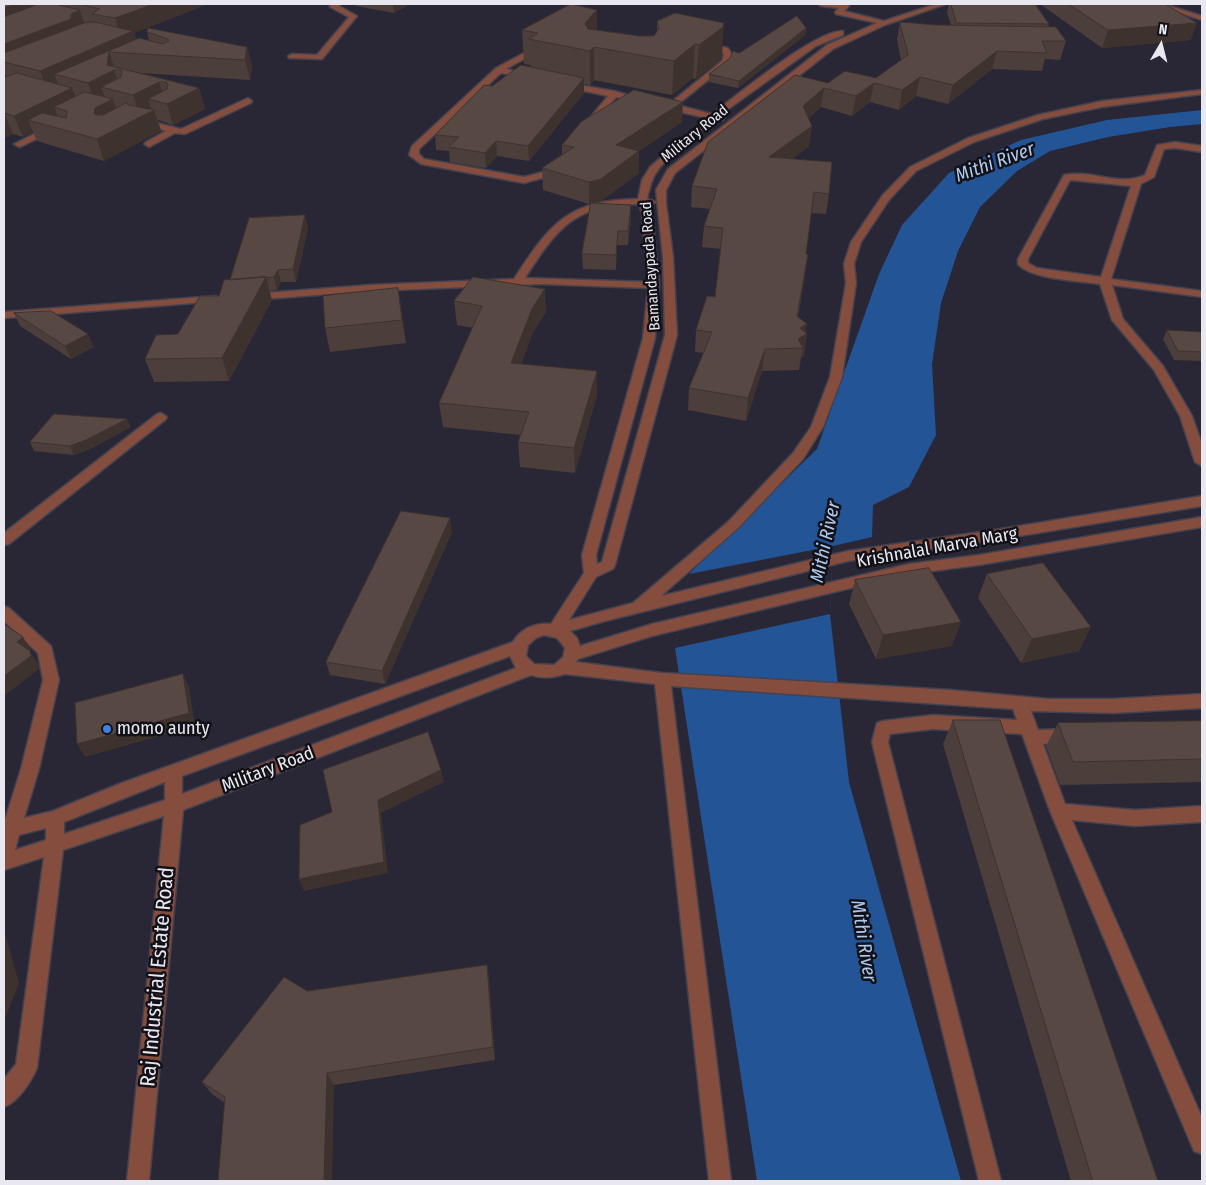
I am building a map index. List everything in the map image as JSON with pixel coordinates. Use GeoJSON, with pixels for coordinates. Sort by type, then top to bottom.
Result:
{"type":"FeatureCollection","features":[{"type":"Feature","properties":{"kind":"street"},"geometry":{"type":"LineString","coordinates":[[292,56],[319,57],[353,16],[333,5],[337,4]]}},
{"type":"Feature","properties":{"kind":"street"},"geometry":{"type":"LineString","coordinates":[[820,4],[846,5]]}},
{"type":"Feature","properties":{"kind":"street"},"geometry":{"type":"LineString","coordinates":[[1156,4],[1202,18]]}},
{"type":"Feature","properties":{"kind":"street"},"geometry":{"type":"LineString","coordinates":[[846,5],[839,12],[884,23],[900,30]]}},
{"type":"Feature","properties":{"kind":"street","name":"Military Road"},"geometry":{"type":"LineString","coordinates":[[591,573],[589,555],[649,338],[654,285],[647,212],[642,201],[647,180],[653,169],[714,116],[813,44],[872,21],[929,5]]}},
{"type":"Feature","properties":{"kind":"street","name":"Bamandaypada Road"},"geometry":{"type":"LineString","coordinates":[[591,573],[608,565],[671,335],[668,257],[661,190],[671,171],[830,47],[929,5]]}},
{"type":"Feature","properties":{"kind":"street"},"geometry":{"type":"LineString","coordinates":[[549,41],[499,70],[414,148],[414,155],[421,162],[524,180],[550,173],[562,159]]}},
{"type":"Feature","properties":{"kind":"street"},"geometry":{"type":"LineString","coordinates":[[670,107],[725,62],[728,55],[725,50],[716,46],[692,42]]}},
{"type":"Feature","properties":{"kind":"street"},"geometry":{"type":"LineString","coordinates":[[499,70],[537,78]]}},
{"type":"Feature","properties":{"kind":"street"},"geometry":{"type":"LineString","coordinates":[[556,82],[735,121]]}},
{"type":"Feature","properties":{"kind":"street"},"geometry":{"type":"LineString","coordinates":[[645,606],[734,525],[798,456],[817,427],[836,377],[851,283],[849,264],[856,242],[885,198],[914,169],[971,140],[1040,117],[1102,104],[1202,92]]}},
{"type":"Feature","properties":{"kind":"street"},"geometry":{"type":"LineString","coordinates":[[585,130],[614,94]]}},
{"type":"Feature","properties":{"kind":"street"},"geometry":{"type":"LineString","coordinates":[[744,95],[764,99]]}},
{"type":"Feature","properties":{"kind":"street"},"geometry":{"type":"LineString","coordinates":[[156,113],[135,120],[172,131],[182,132],[190,130],[248,101]]}},
{"type":"Feature","properties":{"kind":"street"},"geometry":{"type":"LineString","coordinates":[[18,134],[54,117]]}},
{"type":"Feature","properties":{"kind":"street"},"geometry":{"type":"LineString","coordinates":[[19,144],[63,122]]}},
{"type":"Feature","properties":{"kind":"street"},"geometry":{"type":"LineString","coordinates":[[49,129],[63,133]]}},
{"type":"Feature","properties":{"kind":"street"},"geometry":{"type":"LineString","coordinates":[[149,144],[172,131]]}},
{"type":"Feature","properties":{"kind":"street"},"geometry":{"type":"LineString","coordinates":[[1202,148],[1175,145],[1160,147],[1149,177],[1137,182],[1077,175],[1067,177],[1022,259],[1023,264],[1028,269],[1036,271],[1202,294]]}},
{"type":"Feature","properties":{"kind":"street"},"geometry":{"type":"LineString","coordinates":[[653,169],[671,171]]}},
{"type":"Feature","properties":{"kind":"street"},"geometry":{"type":"LineString","coordinates":[[1137,182],[1105,281],[1118,320],[1159,369],[1186,416],[1202,462]]}},
{"type":"Feature","properties":{"kind":"street"},"geometry":{"type":"LineString","coordinates":[[644,190],[661,190]]}},
{"type":"Feature","properties":{"kind":"street"},"geometry":{"type":"LineString","coordinates":[[517,282],[556,228],[572,215],[620,200],[661,202]]}},
{"type":"Feature","properties":{"kind":"street"},"geometry":{"type":"LineString","coordinates":[[652,256],[668,257]]}},
{"type":"Feature","properties":{"kind":"street"},"geometry":{"type":"LineString","coordinates":[[242,297],[370,288],[541,281],[654,285]]}},
{"type":"Feature","properties":{"kind":"street"},"geometry":{"type":"LineString","coordinates":[[4,315],[223,299]]}},
{"type":"Feature","properties":{"kind":"street"},"geometry":{"type":"LineString","coordinates":[[636,388],[656,389]]}},
{"type":"Feature","properties":{"kind":"street"},"geometry":{"type":"LineString","coordinates":[[4,540],[161,417]]}},
{"type":"Feature","properties":{"kind":"street"},"geometry":{"type":"LineString","coordinates":[[611,476],[631,480]]}},
{"type":"Feature","properties":{"kind":"street"},"geometry":{"type":"LineString","coordinates":[[555,630],[604,615],[848,556],[976,538],[1202,500]]}},
{"type":"Feature","properties":{"kind":"street","name":"Krishnalal Marva Marg"},"geometry":{"type":"LineString","coordinates":[[573,654],[652,630],[909,569],[979,560],[1202,522]]}},
{"type":"Feature","properties":{"kind":"street"},"geometry":{"type":"LineString","coordinates":[[555,630],[591,573]]}},
{"type":"Feature","properties":{"kind":"street"},"geometry":{"type":"LineString","coordinates":[[4,612],[44,650],[51,680],[30,768],[7,830],[4,855]]}},
{"type":"Feature","properties":{"kind":"street"},"geometry":{"type":"LineString","coordinates":[[543,629],[555,630],[566,635],[572,644],[573,654],[568,663],[562,667],[543,672],[530,669],[521,664],[517,656],[517,647],[522,638],[532,632],[543,629]]}},
{"type":"Feature","properties":{"kind":"street"},"geometry":{"type":"LineString","coordinates":[[7,830],[55,818],[125,789],[517,647]]}},
{"type":"Feature","properties":{"kind":"street"},"geometry":{"type":"LineString","coordinates":[[562,667],[667,679],[950,697],[1049,706],[1113,706],[1202,701]]}},
{"type":"Feature","properties":{"kind":"street","name":"Military Road"},"geometry":{"type":"LineString","coordinates":[[4,862],[174,806],[530,669]]}},
{"type":"Feature","properties":{"kind":"street"},"geometry":{"type":"LineString","coordinates":[[667,679],[720,1181]]}},
{"type":"Feature","properties":{"kind":"street"},"geometry":{"type":"LineString","coordinates":[[1019,702],[1059,811],[1202,1143]]}},
{"type":"Feature","properties":{"kind":"street"},"geometry":{"type":"LineString","coordinates":[[990,1181],[880,742],[883,728],[934,722],[1031,732],[1083,735]]}},
{"type":"Feature","properties":{"kind":"street","name":"Raj Industrial Estate Road"},"geometry":{"type":"LineString","coordinates":[[138,1181],[174,806],[173,773]]}},
{"type":"Feature","properties":{"kind":"street"},"geometry":{"type":"LineString","coordinates":[[1059,811],[1135,818],[1202,814]]}},
{"type":"Feature","properties":{"kind":"street"},"geometry":{"type":"LineString","coordinates":[[4,1096],[26,1068],[55,844],[55,818]]}},
{"type":"Feature","properties":{"kind":"water","name":"Mithi River"},"geometry":{"type":"Polygon","coordinates":[[[1202,110],[1202,124],[1108,137],[1050,151],[1017,171],[980,207],[958,251],[941,303],[932,364],[936,435],[909,487],[873,505],[872,537],[833,546],[830,614],[849,782],[961,1181],[757,1181],[675,648],[689,574],[817,449],[879,274],[902,225],[949,173],[1021,140],[1107,120],[1202,110]]]}},
{"type":"Feature","properties":{"kind":"pier"},"geometry":{"type":"Polygon","coordinates":[[[833,546],[830,614],[675,648],[689,574],[833,546]]]}},
{"type":"Feature","properties":{"kind":"building"},"geometry":{"type":"Polygon","coordinates":[[[4,4],[16,4],[4,8],[4,4]]]}},
{"type":"Feature","properties":{"kind":"building"},"geometry":{"type":"Polygon","coordinates":[[[39,4],[54,4],[80,10],[71,14],[71,19],[4,44],[4,17],[39,4]]]}},
{"type":"Feature","properties":{"kind":"building"},"geometry":{"type":"Polygon","coordinates":[[[80,4],[154,4],[115,18],[92,14],[99,9],[80,4]]]}},
{"type":"Feature","properties":{"kind":"building"},"geometry":{"type":"Polygon","coordinates":[[[571,4],[597,10],[585,23],[588,29],[640,36],[654,36],[659,28],[657,21],[675,13],[724,23],[723,27],[699,45],[695,44],[674,61],[594,47],[590,51],[529,39],[538,33],[522,30],[571,4]]]}},
{"type":"Feature","properties":{"kind":"building"},"geometry":{"type":"Polygon","coordinates":[[[951,4],[1035,4],[1049,24],[957,23],[951,4]]]}},
{"type":"Feature","properties":{"kind":"building"},"geometry":{"type":"Polygon","coordinates":[[[1069,4],[1165,4],[1197,23],[1108,30],[1069,4]]]}},
{"type":"Feature","properties":{"kind":"building"},"geometry":{"type":"Polygon","coordinates":[[[797,16],[806,28],[739,81],[709,74],[730,58],[733,51],[739,53],[797,16]]]}},
{"type":"Feature","properties":{"kind":"building"},"geometry":{"type":"Polygon","coordinates":[[[95,22],[133,31],[40,71],[4,62],[4,53],[84,23],[95,22]]]}},
{"type":"Feature","properties":{"kind":"building"},"geometry":{"type":"Polygon","coordinates":[[[900,22],[936,25],[1056,27],[1066,41],[1042,41],[1047,53],[997,51],[953,85],[920,77],[902,90],[874,83],[856,96],[824,88],[803,106],[812,126],[769,157],[832,162],[829,194],[814,192],[806,254],[808,254],[797,316],[807,324],[800,328],[807,334],[798,339],[803,348],[765,349],[748,398],[689,388],[712,332],[696,330],[707,296],[715,297],[723,228],[704,226],[717,189],[692,186],[708,142],[795,75],[828,83],[845,71],[876,78],[908,55],[900,22]]]}},
{"type":"Feature","properties":{"kind":"building"},"geometry":{"type":"Polygon","coordinates":[[[148,28],[247,47],[245,60],[109,52],[107,65],[199,88],[167,104],[148,99],[167,89],[168,84],[166,82],[159,82],[133,95],[101,87],[121,77],[121,70],[114,70],[88,83],[54,74],[139,38],[163,44],[169,41],[147,32],[148,28]]]}},
{"type":"Feature","properties":{"kind":"building"},"geometry":{"type":"Polygon","coordinates":[[[521,65],[584,78],[528,146],[496,141],[485,153],[449,147],[459,137],[435,135],[484,85],[492,86],[521,65]]]}},
{"type":"Feature","properties":{"kind":"building"},"geometry":{"type":"Polygon","coordinates":[[[17,73],[72,88],[14,116],[4,113],[4,78],[17,73]]]}},
{"type":"Feature","properties":{"kind":"building"},"geometry":{"type":"Polygon","coordinates":[[[634,90],[683,102],[616,145],[639,151],[601,179],[589,182],[542,168],[574,147],[562,145],[581,122],[634,90]]]}},
{"type":"Feature","properties":{"kind":"building"},"geometry":{"type":"Polygon","coordinates":[[[85,92],[113,99],[95,108],[94,113],[96,115],[103,115],[126,103],[154,110],[97,139],[28,120],[42,113],[66,118],[67,111],[54,107],[85,92]]]}},
{"type":"Feature","properties":{"kind":"building"},"geometry":{"type":"Polygon","coordinates":[[[591,203],[631,205],[628,231],[618,231],[616,255],[582,254],[591,203]]]}},
{"type":"Feature","properties":{"kind":"building"},"geometry":{"type":"Polygon","coordinates":[[[305,215],[293,269],[278,270],[274,277],[230,280],[249,218],[305,215]]]}},
{"type":"Feature","properties":{"kind":"building"},"geometry":{"type":"Polygon","coordinates":[[[266,277],[222,358],[145,359],[156,335],[178,334],[200,296],[219,296],[224,280],[266,277]]]}},
{"type":"Feature","properties":{"kind":"building"},"geometry":{"type":"Polygon","coordinates":[[[473,277],[545,289],[532,309],[511,363],[597,371],[574,448],[518,442],[529,412],[439,403],[482,306],[454,301],[473,277]]]}},
{"type":"Feature","properties":{"kind":"building"},"geometry":{"type":"Polygon","coordinates":[[[398,288],[402,320],[325,328],[323,296],[398,288]]]}},
{"type":"Feature","properties":{"kind":"building"},"geometry":{"type":"Polygon","coordinates":[[[51,311],[88,334],[65,346],[14,313],[51,311]]]}},
{"type":"Feature","properties":{"kind":"building"},"geometry":{"type":"Polygon","coordinates":[[[1167,330],[1202,332],[1202,352],[1178,351],[1167,330]]]}},
{"type":"Feature","properties":{"kind":"building"},"geometry":{"type":"Polygon","coordinates":[[[54,414],[127,419],[70,446],[30,442],[54,414]]]}},
{"type":"Feature","properties":{"kind":"building"},"geometry":{"type":"Polygon","coordinates":[[[401,511],[450,518],[382,671],[326,662],[401,511]]]}},
{"type":"Feature","properties":{"kind":"building"},"geometry":{"type":"Polygon","coordinates":[[[1043,563],[1091,627],[1032,639],[987,574],[1043,563]]]}},
{"type":"Feature","properties":{"kind":"building"},"geometry":{"type":"Polygon","coordinates":[[[929,568],[961,622],[883,635],[855,580],[929,568]]]}},
{"type":"Feature","properties":{"kind":"building"},"geometry":{"type":"Polygon","coordinates":[[[4,624],[23,637],[17,642],[30,651],[31,656],[4,676],[4,624]]]}},
{"type":"Feature","properties":{"kind":"building"},"geometry":{"type":"Polygon","coordinates":[[[183,674],[189,713],[77,744],[75,703],[183,674]]]}},
{"type":"Feature","properties":{"kind":"building"},"geometry":{"type":"Polygon","coordinates":[[[953,720],[1000,720],[1158,1181],[1093,1181],[953,720]]]}},
{"type":"Feature","properties":{"kind":"building"},"geometry":{"type":"Polygon","coordinates":[[[1202,721],[1202,759],[1073,762],[1058,723],[1202,721]]]}},
{"type":"Feature","properties":{"kind":"building"},"geometry":{"type":"Polygon","coordinates":[[[428,732],[441,770],[378,800],[384,862],[299,879],[300,825],[332,812],[323,770],[428,732]]]}},
{"type":"Feature","properties":{"kind":"building"},"geometry":{"type":"Polygon","coordinates":[[[487,965],[493,1047],[327,1073],[324,1181],[218,1181],[225,1097],[202,1082],[284,977],[307,991],[487,965]]]}},
{"type":"Feature","properties":{"kind":"place","name":"momo aunty"},"geometry":{"type":"Point","coordinates":[107,729]}}]}
